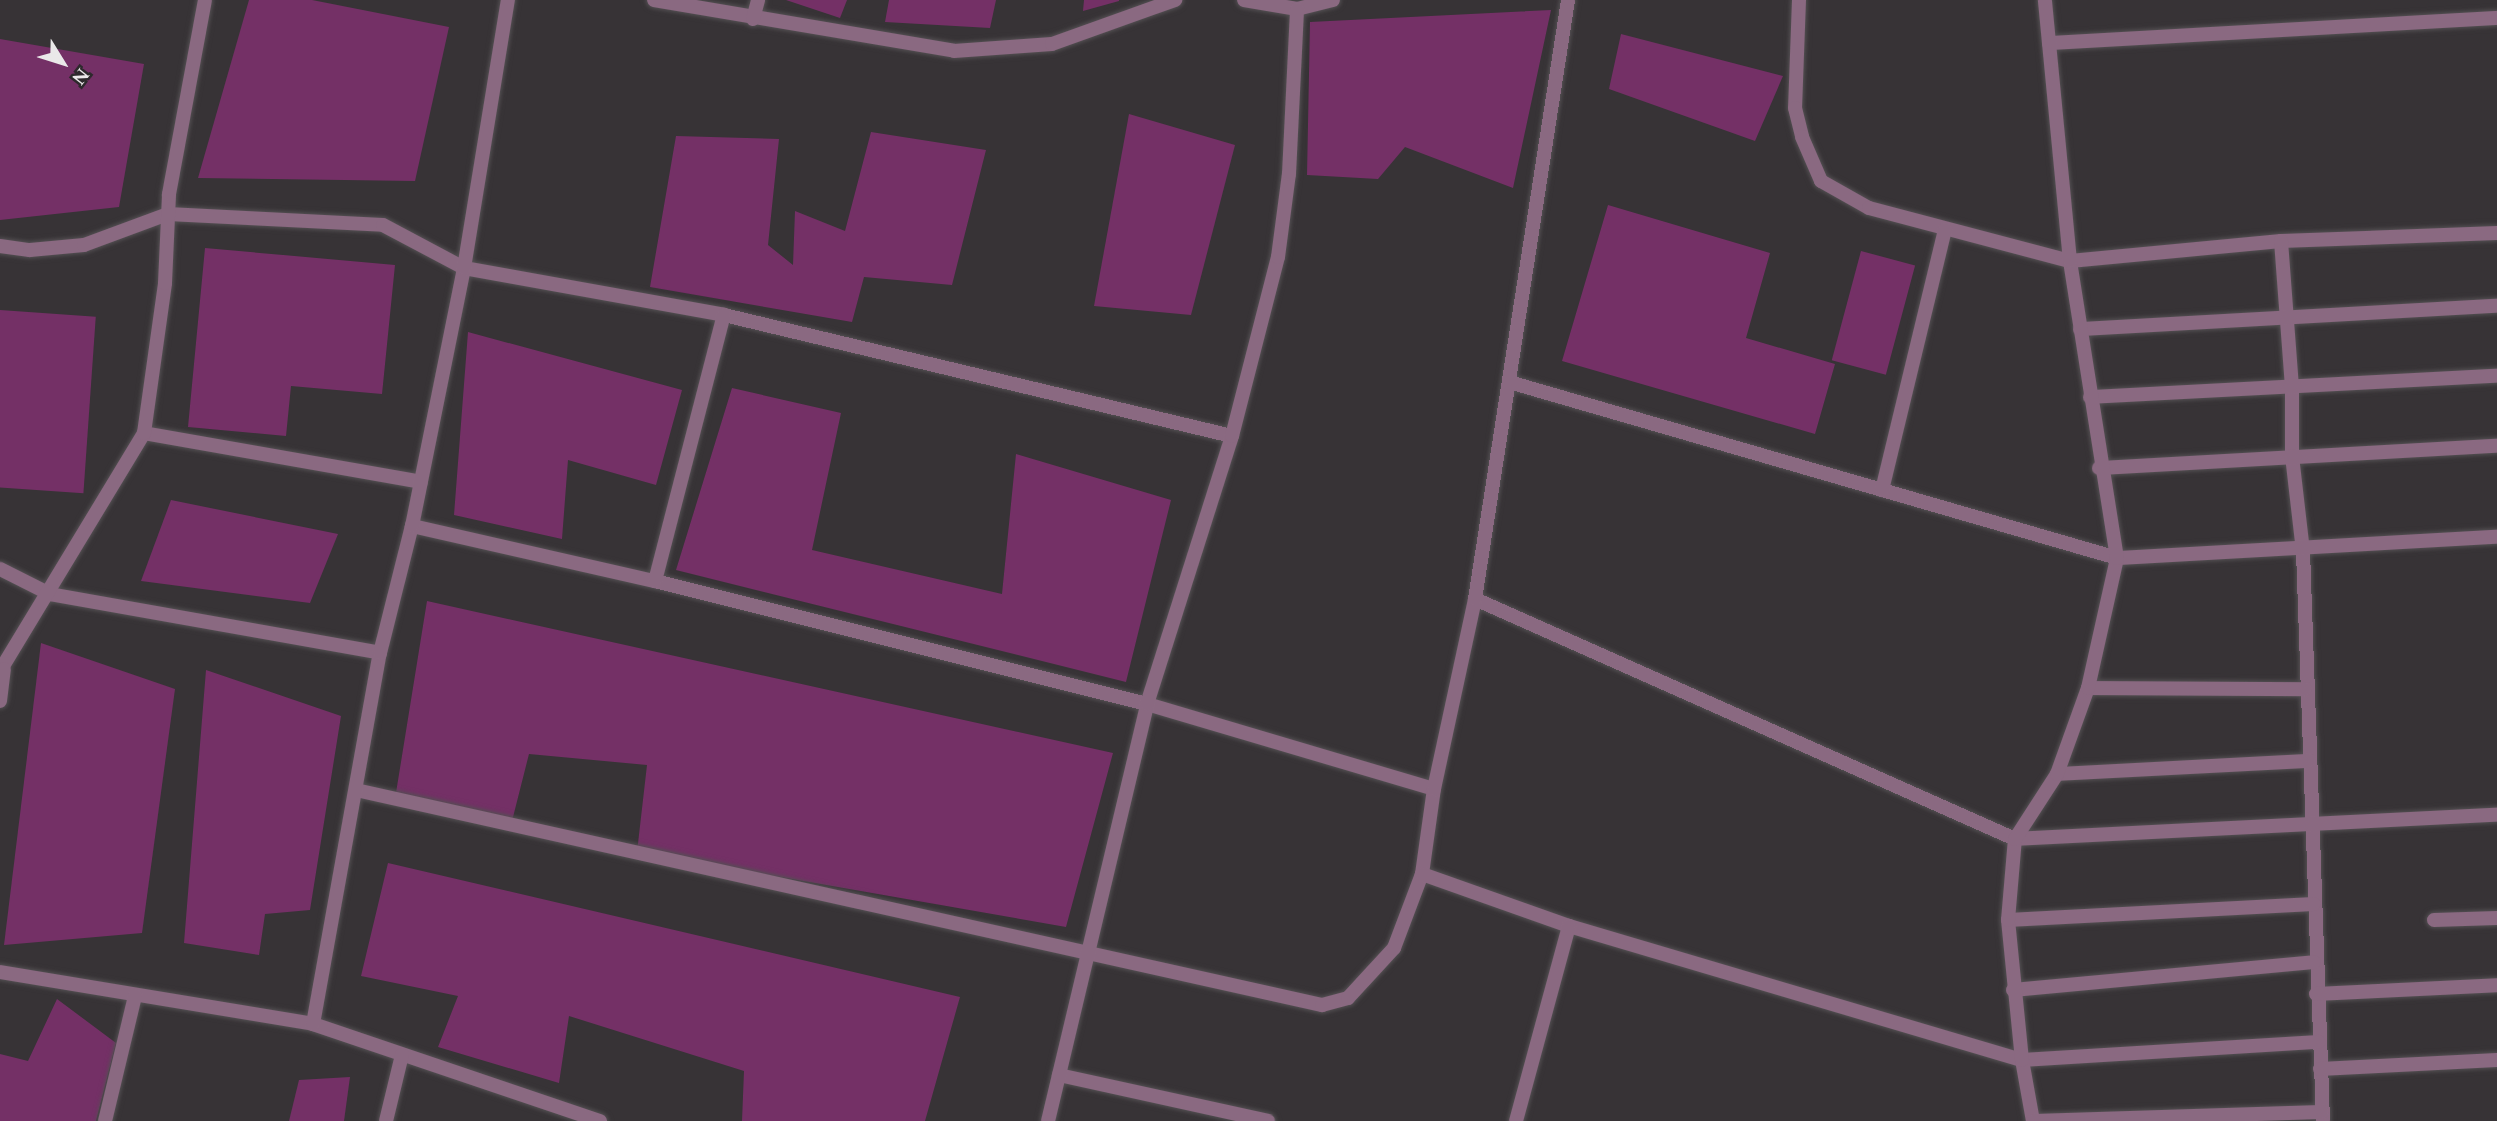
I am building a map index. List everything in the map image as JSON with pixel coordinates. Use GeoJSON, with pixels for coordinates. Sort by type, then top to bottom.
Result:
{"type":"FeatureCollection","features":[{"type":"Feature","properties":{"kind":"street"},"geometry":{"type":"LineString","coordinates":[[0,701],[2,670],[50,594],[144,433],[165,283],[168,214],[205,0]]}},
{"type":"Feature","properties":{"kind":"street"},"geometry":{"type":"LineString","coordinates":[[313,1024],[380,653],[412,526],[464,268],[508,0]]}},
{"type":"Feature","properties":{"kind":"street"},"geometry":{"type":"LineString","coordinates":[[654,0],[752,19],[954,51],[1052,44],[1175,0]]}},
{"type":"Feature","properties":{"kind":"street"},"geometry":{"type":"LineString","coordinates":[[752,19],[758,0]]}},
{"type":"Feature","properties":{"kind":"street"},"geometry":{"type":"LineString","coordinates":[[1244,0],[1297,9],[1333,0]]}},
{"type":"Feature","properties":{"kind":"street"},"geometry":{"type":"LineString","coordinates":[[356,790],[1322,1005],[1348,998],[1374,974],[1394,948],[1422,874],[1434,789],[1475,599],[1568,0]]}},
{"type":"Feature","properties":{"kind":"street"},"geometry":{"type":"LineString","coordinates":[[1800,0],[1795,108],[1821,181],[1869,208],[2070,261],[2281,242],[2497,233]]}},
{"type":"Feature","properties":{"kind":"street"},"geometry":{"type":"LineString","coordinates":[[2045,0],[2070,261],[2099,468],[2117,558],[2088,688],[2057,774],[2015,839],[2008,920],[2013,990],[2033,1121],[2323,1116],[2314,962],[2315,904],[2305,689],[2303,551],[2292,456],[2292,386],[2281,242]]}},
{"type":"Feature","properties":{"kind":"street"},"geometry":{"type":"LineString","coordinates":[[1048,1121],[1147,704],[1232,436],[1278,257],[1289,174],[1297,9]]}},
{"type":"Feature","properties":{"kind":"street"},"geometry":{"type":"LineString","coordinates":[[2049,43],[2497,18]]}},
{"type":"Feature","properties":{"kind":"street"},"geometry":{"type":"LineString","coordinates":[[0,246],[30,250],[84,244],[168,214],[383,225],[464,268],[724,315],[1232,436]]}},
{"type":"Feature","properties":{"kind":"street"},"geometry":{"type":"LineString","coordinates":[[1882,490],[1945,230]]}},
{"type":"Feature","properties":{"kind":"street"},"geometry":{"type":"LineString","coordinates":[[2080,329],[2497,306]]}},
{"type":"Feature","properties":{"kind":"street"},"geometry":{"type":"LineString","coordinates":[[655,581],[724,315]]}},
{"type":"Feature","properties":{"kind":"street"},"geometry":{"type":"LineString","coordinates":[[2090,397],[2497,376]]}},
{"type":"Feature","properties":{"kind":"street"},"geometry":{"type":"LineString","coordinates":[[1509,382],[2117,558],[2303,551],[2497,537]]}},
{"type":"Feature","properties":{"kind":"street"},"geometry":{"type":"LineString","coordinates":[[144,433],[421,482]]}},
{"type":"Feature","properties":{"kind":"street"},"geometry":{"type":"LineString","coordinates":[[2099,468],[2497,446]]}},
{"type":"Feature","properties":{"kind":"street"},"geometry":{"type":"LineString","coordinates":[[412,526],[655,581],[1147,704],[1434,789]]}},
{"type":"Feature","properties":{"kind":"street"},"geometry":{"type":"LineString","coordinates":[[0,569],[50,594],[380,653]]}},
{"type":"Feature","properties":{"kind":"street"},"geometry":{"type":"LineString","coordinates":[[1475,599],[2015,839],[2311,827],[2497,815]]}},
{"type":"Feature","properties":{"kind":"street"},"geometry":{"type":"LineString","coordinates":[[2088,688],[2305,689]]}},
{"type":"Feature","properties":{"kind":"street"},"geometry":{"type":"LineString","coordinates":[[2057,774],[2309,761]]}},
{"type":"Feature","properties":{"kind":"street"},"geometry":{"type":"LineString","coordinates":[[1422,874],[1569,926],[2022,1060],[2318,1042]]}},
{"type":"Feature","properties":{"kind":"street"},"geometry":{"type":"LineString","coordinates":[[2008,920],[2315,904]]}},
{"type":"Feature","properties":{"kind":"street"},"geometry":{"type":"LineString","coordinates":[[2434,920],[2497,918]]}},
{"type":"Feature","properties":{"kind":"street"},"geometry":{"type":"LineString","coordinates":[[1516,1121],[1569,926]]}},
{"type":"Feature","properties":{"kind":"street"},"geometry":{"type":"LineString","coordinates":[[2013,990],[2314,962]]}},
{"type":"Feature","properties":{"kind":"street"},"geometry":{"type":"LineString","coordinates":[[0,972],[313,1024],[598,1121]]}},
{"type":"Feature","properties":{"kind":"street"},"geometry":{"type":"LineString","coordinates":[[2316,994],[2497,985]]}},
{"type":"Feature","properties":{"kind":"street"},"geometry":{"type":"LineString","coordinates":[[105,1121],[135,996]]}},
{"type":"Feature","properties":{"kind":"street"},"geometry":{"type":"LineString","coordinates":[[386,1121],[402,1055]]}},
{"type":"Feature","properties":{"kind":"street"},"geometry":{"type":"LineString","coordinates":[[2320,1069],[2497,1060]]}},
{"type":"Feature","properties":{"kind":"street"},"geometry":{"type":"LineString","coordinates":[[1059,1075],[1268,1121]]}},
{"type":"Feature","properties":{"kind":"building"},"geometry":{"type":"Polygon","coordinates":[[[249,0],[312,0],[449,27],[415,181],[198,178],[249,0]]]}},
{"type":"Feature","properties":{"kind":"building"},"geometry":{"type":"Polygon","coordinates":[[[786,0],[847,0],[840,18],[786,0]]]}},
{"type":"Feature","properties":{"kind":"building"},"geometry":{"type":"Polygon","coordinates":[[[889,0],[996,0],[990,28],[885,22],[889,0]]]}},
{"type":"Feature","properties":{"kind":"building"},"geometry":{"type":"Polygon","coordinates":[[[1084,0],[1119,0],[1119,1],[1083,11],[1084,0]]]}},
{"type":"Feature","properties":{"kind":"building"},"geometry":{"type":"Polygon","coordinates":[[[1551,10],[1513,188],[1405,147],[1378,179],[1307,175],[1310,22],[1551,10]]]}},
{"type":"Feature","properties":{"kind":"building"},"geometry":{"type":"Polygon","coordinates":[[[1621,34],[1783,76],[1755,141],[1609,89],[1621,34]]]}},
{"type":"Feature","properties":{"kind":"building"},"geometry":{"type":"Polygon","coordinates":[[[0,39],[144,64],[119,207],[0,220],[0,39]]]}},
{"type":"Feature","properties":{"kind":"building"},"geometry":{"type":"Polygon","coordinates":[[[1129,114],[1235,145],[1191,315],[1094,306],[1129,114]]]}},
{"type":"Feature","properties":{"kind":"building"},"geometry":{"type":"Polygon","coordinates":[[[871,132],[986,150],[952,285],[864,277],[852,322],[650,287],[676,136],[779,139],[768,245],[793,265],[795,211],[845,231],[871,132]]]}},
{"type":"Feature","properties":{"kind":"building"},"geometry":{"type":"Polygon","coordinates":[[[1608,205],[1770,253],[1746,338],[1835,364],[1815,434],[1562,361],[1608,205]]]}},
{"type":"Feature","properties":{"kind":"building"},"geometry":{"type":"Polygon","coordinates":[[[205,248],[395,265],[382,394],[291,386],[286,436],[188,427],[205,248]]]}},
{"type":"Feature","properties":{"kind":"building"},"geometry":{"type":"Polygon","coordinates":[[[1861,251],[1915,265],[1886,375],[1832,360],[1861,251]]]}},
{"type":"Feature","properties":{"kind":"building"},"geometry":{"type":"Polygon","coordinates":[[[0,310],[96,317],[83,493],[0,487],[0,310]]]}},
{"type":"Feature","properties":{"kind":"building"},"geometry":{"type":"Polygon","coordinates":[[[468,332],[682,390],[656,485],[568,460],[562,539],[454,515],[468,332]]]}},
{"type":"Feature","properties":{"kind":"building"},"geometry":{"type":"Polygon","coordinates":[[[732,388],[841,413],[812,550],[1002,594],[1016,454],[1171,500],[1126,682],[676,570],[732,388]]]}},
{"type":"Feature","properties":{"kind":"building"},"geometry":{"type":"Polygon","coordinates":[[[171,500],[338,534],[310,603],[141,581],[171,500]]]}},
{"type":"Feature","properties":{"kind":"building"},"geometry":{"type":"Polygon","coordinates":[[[427,601],[1113,753],[1066,927],[637,852],[647,765],[529,754],[511,825],[395,799],[427,601]]]}},
{"type":"Feature","properties":{"kind":"building"},"geometry":{"type":"Polygon","coordinates":[[[41,643],[175,689],[142,933],[4,945],[41,643]]]}},
{"type":"Feature","properties":{"kind":"building"},"geometry":{"type":"Polygon","coordinates":[[[206,670],[341,716],[310,910],[265,914],[259,955],[184,943],[206,670]]]}},
{"type":"Feature","properties":{"kind":"building"},"geometry":{"type":"Polygon","coordinates":[[[388,863],[960,997],[925,1121],[742,1121],[744,1071],[569,1016],[559,1083],[438,1047],[458,996],[361,976],[388,863]]]}},
{"type":"Feature","properties":{"kind":"building"},"geometry":{"type":"Polygon","coordinates":[[[57,999],[116,1043],[96,1121],[0,1121],[0,1054],[28,1061],[57,999]]]}},
{"type":"Feature","properties":{"kind":"building"},"geometry":{"type":"Polygon","coordinates":[[[350,1077],[344,1121],[289,1121],[299,1080],[350,1077]]]}}]}
